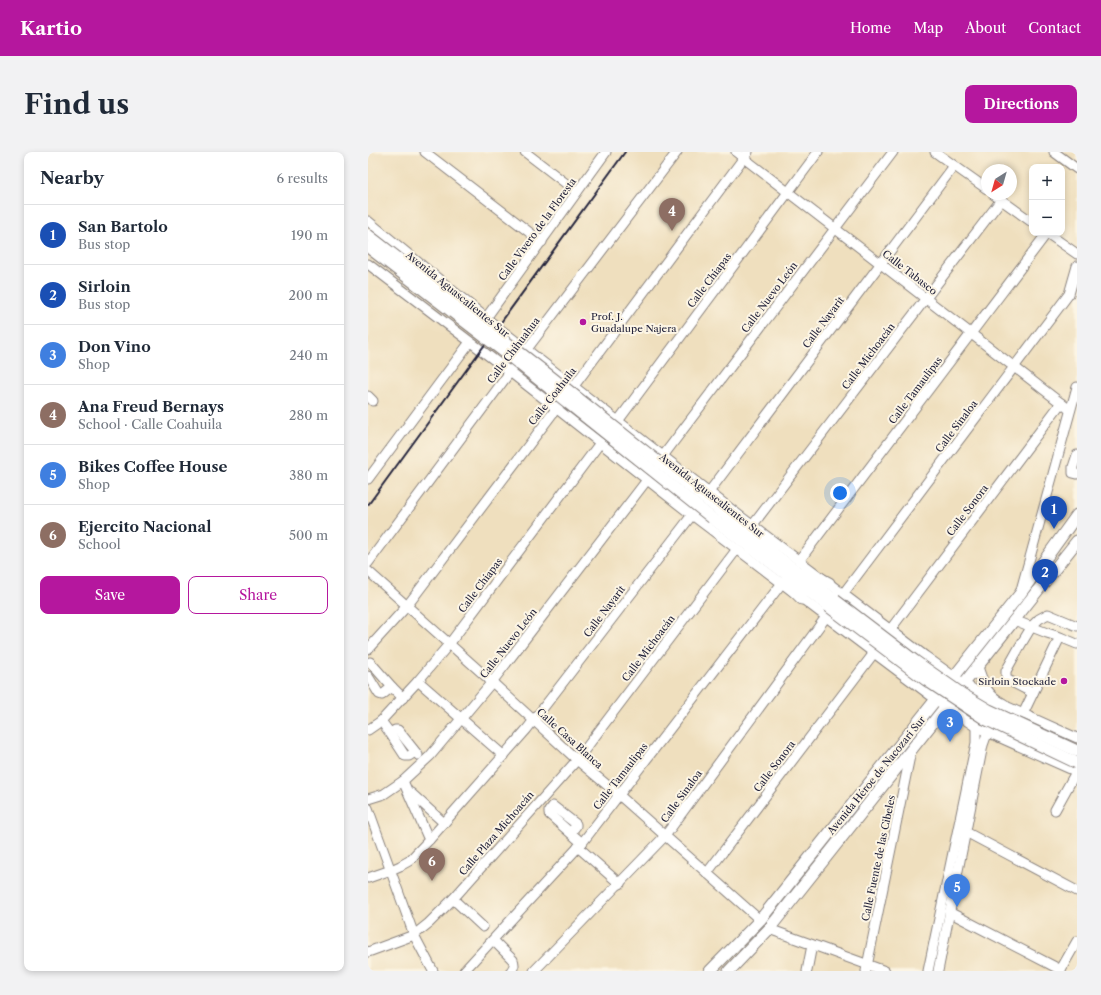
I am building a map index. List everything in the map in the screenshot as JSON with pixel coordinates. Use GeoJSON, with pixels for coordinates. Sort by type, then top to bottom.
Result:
{"type":"FeatureCollection","features":[{"type":"Feature","properties":{"kind":"main road","name":"Avenida Aguascalientes Sur"},"geometry":{"type":"LineString","coordinates":[[368,235],[544,371],[716,514]]}},
{"type":"Feature","properties":{"kind":"main road","name":"Avenida Aguascalientes Sur"},"geometry":{"type":"LineString","coordinates":[[368,247],[833,604],[962,694],[989,710],[1077,751]]}},
{"type":"Feature","properties":{"kind":"main road","name":"Avenida Héroe de Nacozari Sur"},"geometry":{"type":"LineString","coordinates":[[710,971],[760,920],[1020,594],[1077,515]]}},
{"type":"Feature","properties":{"kind":"main road","name":"Avenida Héroe de Nacozari Sur"},"geometry":{"type":"LineString","coordinates":[[733,969],[741,957],[769,928],[1077,541]]}},
{"type":"Feature","properties":{"kind":"main road"},"geometry":{"type":"LineString","coordinates":[[802,599],[791,586],[780,577],[777,562],[795,563],[829,583]]}},
{"type":"Feature","properties":{"kind":"main road","name":"Avenida Aguascalientes Sur"},"geometry":{"type":"LineString","coordinates":[[833,604],[926,680],[985,719],[1077,769]]}},
{"type":"Feature","properties":{"kind":"main road"},"geometry":{"type":"LineString","coordinates":[[977,667],[986,690],[994,699],[1004,705]]}},
{"type":"Feature","properties":{"kind":"main road"},"geometry":{"type":"LineString","coordinates":[[741,957],[742,950],[758,935],[761,925],[760,920]]}},
{"type":"Feature","properties":{"kind":"street"},"geometry":{"type":"LineString","coordinates":[[425,152],[542,242]]}},
{"type":"Feature","properties":{"kind":"street"},"geometry":{"type":"LineString","coordinates":[[525,152],[577,192]]}},
{"type":"Feature","properties":{"kind":"street","name":"Calle Vivero de la Floresta"},"geometry":{"type":"LineString","coordinates":[[486,318],[606,152]]}},
{"type":"Feature","properties":{"kind":"street","name":"Calle Chihuahua"},"geometry":{"type":"LineString","coordinates":[[368,563],[527,349],[677,152]]}},
{"type":"Feature","properties":{"kind":"street","name":"Calle Tabasco"},"geometry":{"type":"LineString","coordinates":[[736,152],[746,155],[788,192],[1070,410]]}},
{"type":"Feature","properties":{"kind":"street","name":"Calle Chiapas"},"geometry":{"type":"LineString","coordinates":[[618,422],[818,152]]}},
{"type":"Feature","properties":{"kind":"street","name":"Calle Nuevo León"},"geometry":{"type":"LineString","coordinates":[[663,456],[892,152]]}},
{"type":"Feature","properties":{"kind":"street"},"geometry":{"type":"LineString","coordinates":[[935,152],[981,186]]}},
{"type":"Feature","properties":{"kind":"street"},"geometry":{"type":"LineString","coordinates":[[1054,152],[1077,169]]}},
{"type":"Feature","properties":{"kind":"street","name":"Calle Coahuila"},"geometry":{"type":"LineString","coordinates":[[368,649],[407,606],[574,386],[746,155]]}},
{"type":"Feature","properties":{"kind":"street","name":"Calle Nayarit"},"geometry":{"type":"LineString","coordinates":[[709,492],[954,166]]}},
{"type":"Feature","properties":{"kind":"street"},"geometry":{"type":"LineString","coordinates":[[1001,200],[1029,220]]}},
{"type":"Feature","properties":{"kind":"street","name":"Calle Michoacán"},"geometry":{"type":"LineString","coordinates":[[752,526],[1001,200]]}},
{"type":"Feature","properties":{"kind":"street","name":"Avenida Aguascalientes Sur"},"geometry":{"type":"LineString","coordinates":[[368,221],[486,318],[618,422],[752,526],[829,583],[833,604],[874,653],[936,700],[976,727],[1077,769]]}},
{"type":"Feature","properties":{"kind":"street","name":"Calle Tamaulipas"},"geometry":{"type":"LineString","coordinates":[[799,561],[1045,236]]}},
{"type":"Feature","properties":{"kind":"street"},"geometry":{"type":"LineString","coordinates":[[1051,236],[1077,254]]}},
{"type":"Feature","properties":{"kind":"street","name":"Avenida Aguascalientes Sur"},"geometry":{"type":"LineString","coordinates":[[368,264],[510,372],[600,444],[802,599],[833,604],[890,630],[964,684],[990,699],[1077,738]]}},
{"type":"Feature","properties":{"kind":"street","name":"Calle Sinaloa"},"geometry":{"type":"LineString","coordinates":[[534,971],[665,836],[833,604],[1069,294],[1077,266]]}},
{"type":"Feature","properties":{"kind":"street"},"geometry":{"type":"LineString","coordinates":[[428,310],[447,285]]}},
{"type":"Feature","properties":{"kind":"street"},"geometry":{"type":"LineString","coordinates":[[368,479],[470,342]]}},
{"type":"Feature","properties":{"kind":"street"},"geometry":{"type":"LineString","coordinates":[[1020,594],[1077,387]]}},
{"type":"Feature","properties":{"kind":"street","name":"Calle Sonora"},"geometry":{"type":"LineString","coordinates":[[890,630],[1061,403]]}},
{"type":"Feature","properties":{"kind":"street","name":"Calle Chiapas"},"geometry":{"type":"LineString","coordinates":[[368,730],[381,721],[403,698],[450,643],[600,444]]}},
{"type":"Feature","properties":{"kind":"street"},"geometry":{"type":"LineString","coordinates":[[1077,455],[1073,467],[1073,473],[1077,474]]}},
{"type":"Feature","properties":{"kind":"street","name":"Calle Nuevo León"},"geometry":{"type":"LineString","coordinates":[[368,799],[384,794],[403,781],[430,756],[492,682],[647,480]]}},
{"type":"Feature","properties":{"kind":"street","name":"Calle Nayarit"},"geometry":{"type":"LineString","coordinates":[[391,870],[409,860],[429,840],[528,729],[692,515]]}},
{"type":"Feature","properties":{"kind":"street","name":"Calle Michoacán"},"geometry":{"type":"LineString","coordinates":[[577,760],[737,549]]}},
{"type":"Feature","properties":{"kind":"street","name":"Calle Casa Blanca"},"geometry":{"type":"LineString","coordinates":[[368,570],[577,760],[620,795],[760,920]]}},
{"type":"Feature","properties":{"kind":"street","name":"Calle Tamaulipas"},"geometry":{"type":"LineString","coordinates":[[464,971],[580,845],[782,584]]}},
{"type":"Feature","properties":{"kind":"street"},"geometry":{"type":"LineString","coordinates":[[1033,693],[1006,679],[1006,672],[1032,626],[1038,619],[1048,614],[1077,626]]}},
{"type":"Feature","properties":{"kind":"street"},"geometry":{"type":"LineString","coordinates":[[1014,620],[1047,633],[1060,636],[1077,644]]}},
{"type":"Feature","properties":{"kind":"street"},"geometry":{"type":"LineString","coordinates":[[1023,714],[1060,636]]}},
{"type":"Feature","properties":{"kind":"street","name":"Calle Sonora"},"geometry":{"type":"LineString","coordinates":[[707,873],[874,653]]}},
{"type":"Feature","properties":{"kind":"street"},"geometry":{"type":"LineString","coordinates":[[369,662],[403,698]]}},
{"type":"Feature","properties":{"kind":"street"},"geometry":{"type":"LineString","coordinates":[[923,690],[931,690],[941,681],[941,671],[937,665]]}},
{"type":"Feature","properties":{"kind":"street"},"geometry":{"type":"LineString","coordinates":[[368,676],[380,695],[392,687]]}},
{"type":"Feature","properties":{"kind":"street"},"geometry":{"type":"LineString","coordinates":[[418,681],[504,756]]}},
{"type":"Feature","properties":{"kind":"street"},"geometry":{"type":"LineString","coordinates":[[928,971],[957,827],[976,743],[976,727],[972,719],[972,711],[977,702],[982,699],[990,699]]}},
{"type":"Feature","properties":{"kind":"street"},"geometry":{"type":"LineString","coordinates":[[381,721],[390,733],[398,730],[423,762]]}},
{"type":"Feature","properties":{"kind":"street"},"geometry":{"type":"LineString","coordinates":[[938,971],[949,912],[988,731]]}},
{"type":"Feature","properties":{"kind":"street","name":"Calle Fuente de las Cibeles"},"geometry":{"type":"LineString","coordinates":[[867,968],[911,750]]}},
{"type":"Feature","properties":{"kind":"street","name":"Calle Plaza Michoacán"},"geometry":{"type":"LineString","coordinates":[[368,952],[414,935],[429,923],[453,899],[577,760]]}},
{"type":"Feature","properties":{"kind":"street"},"geometry":{"type":"LineString","coordinates":[[1055,810],[1077,769]]}},
{"type":"Feature","properties":{"kind":"street"},"geometry":{"type":"LineString","coordinates":[[403,781],[429,840]]}},
{"type":"Feature","properties":{"kind":"street"},"geometry":{"type":"LineString","coordinates":[[408,790],[444,823]]}},
{"type":"Feature","properties":{"kind":"street"},"geometry":{"type":"LineString","coordinates":[[540,800],[551,809],[553,806],[576,824],[571,832],[580,845],[620,884]]}},
{"type":"Feature","properties":{"kind":"street"},"geometry":{"type":"LineString","coordinates":[[368,808],[414,935],[433,971]]}},
{"type":"Feature","properties":{"kind":"street"},"geometry":{"type":"LineString","coordinates":[[957,827],[1077,891]]}},
{"type":"Feature","properties":{"kind":"street"},"geometry":{"type":"LineString","coordinates":[[368,878],[391,870]]}},
{"type":"Feature","properties":{"kind":"street"},"geometry":{"type":"LineString","coordinates":[[453,899],[483,927]]}},
{"type":"Feature","properties":{"kind":"street"},"geometry":{"type":"LineString","coordinates":[[949,912],[1061,970],[1077,941]]}},
{"type":"Feature","properties":{"kind":"street"},"geometry":{"type":"LineString","coordinates":[[769,928],[867,968],[885,971]]}},
{"type":"Feature","properties":{"kind":"street"},"geometry":{"type":"LineString","coordinates":[[493,940],[513,960],[515,964],[511,971]]}},
{"type":"Feature","properties":{"kind":"street"},"geometry":{"type":"LineString","coordinates":[[807,971],[812,945]]}},
{"type":"Feature","properties":{"kind":"railway"},"geometry":{"type":"LineString","coordinates":[[368,505],[625,152]]}},
{"type":"Feature","properties":{"kind":"place","name":"Ana Freud Bernays"},"geometry":{"type":"Point","coordinates":[672,231]}},
{"type":"Feature","properties":{"kind":"place","name":"Prof. J. Guadalupe Najera"},"geometry":{"type":"Point","coordinates":[583,322]}},
{"type":"Feature","properties":{"kind":"place","name":"San Bartolo"},"geometry":{"type":"Point","coordinates":[1054,529]}},
{"type":"Feature","properties":{"kind":"place","name":"Sirloin"},"geometry":{"type":"Point","coordinates":[1045,592]}},
{"type":"Feature","properties":{"kind":"place","name":"Sirloin Stockade"},"geometry":{"type":"Point","coordinates":[1064,681]}},
{"type":"Feature","properties":{"kind":"place","name":"Don Vino"},"geometry":{"type":"Point","coordinates":[950,742]}},
{"type":"Feature","properties":{"kind":"place","name":"Ejercito Nacional"},"geometry":{"type":"Point","coordinates":[432,881]}},
{"type":"Feature","properties":{"kind":"place","name":"Bikes Coffee House"},"geometry":{"type":"Point","coordinates":[957,907]}}]}
